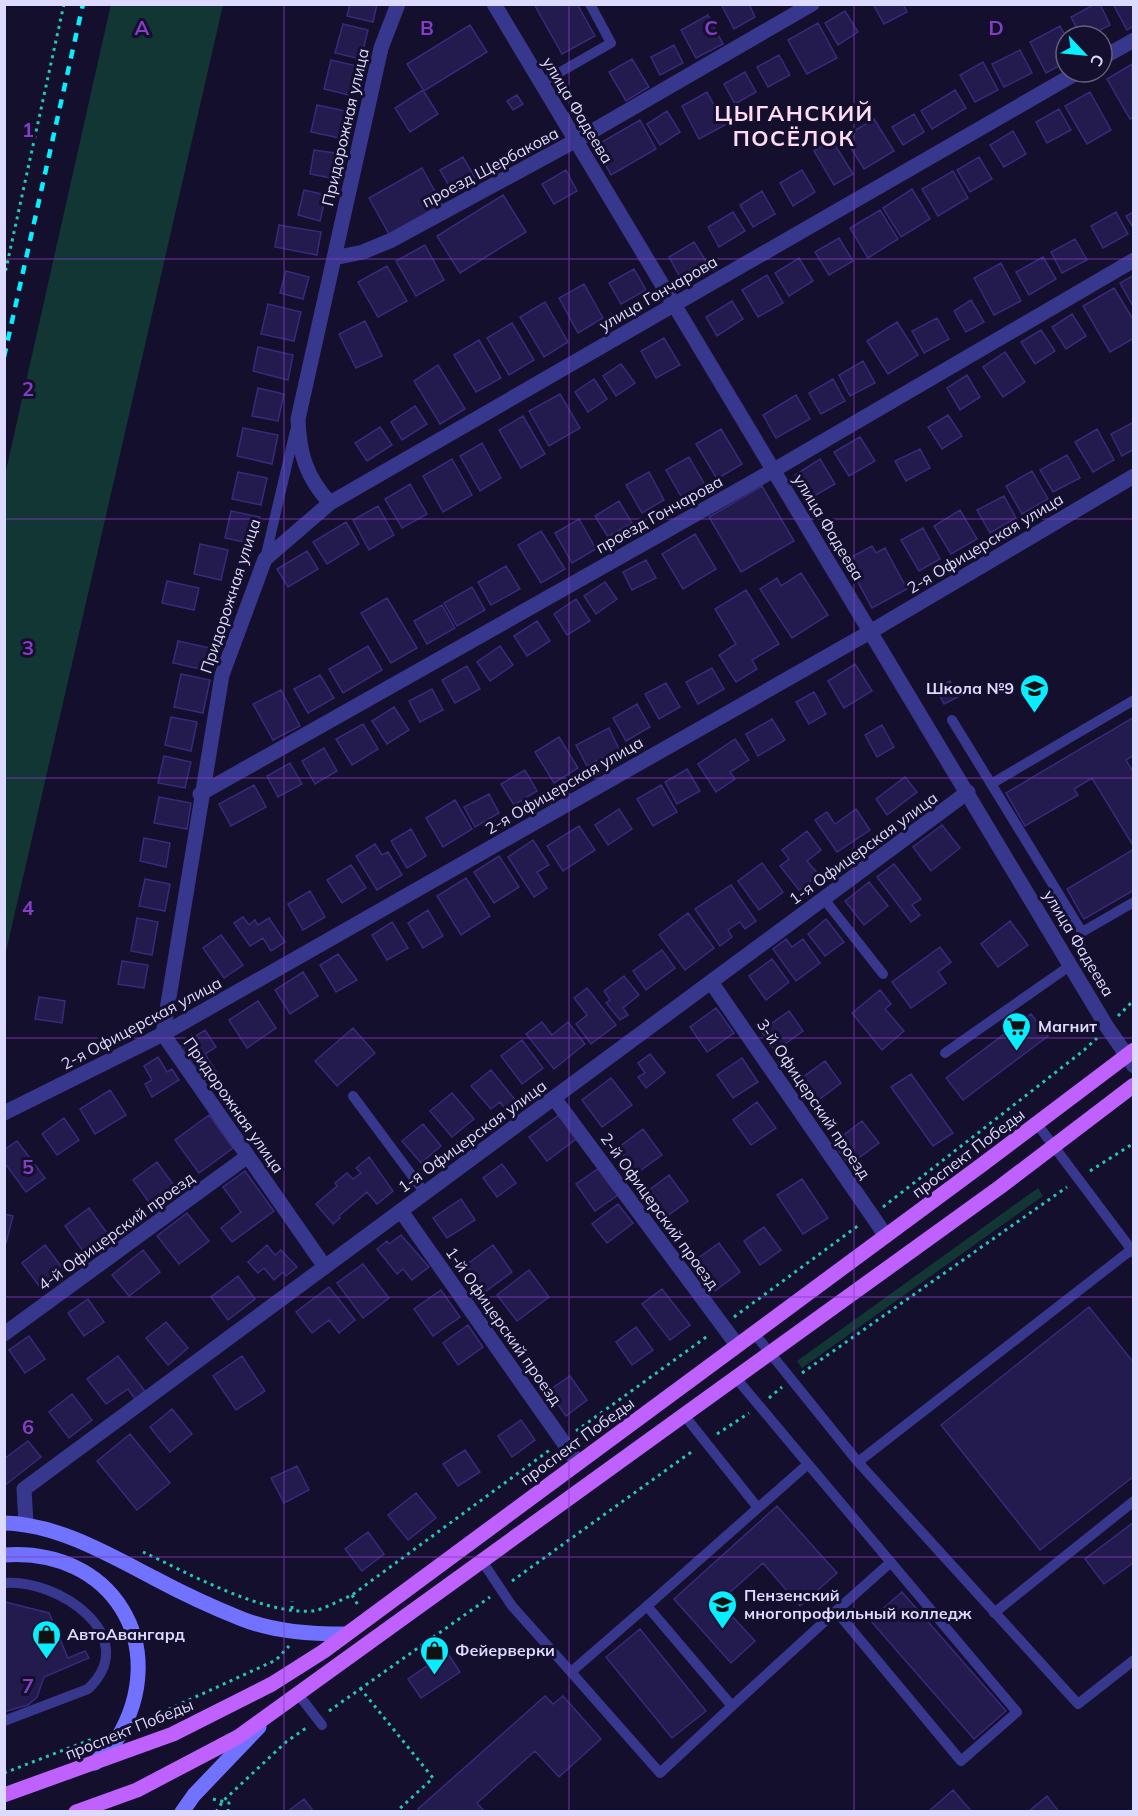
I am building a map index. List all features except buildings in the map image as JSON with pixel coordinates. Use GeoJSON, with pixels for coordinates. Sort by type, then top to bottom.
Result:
{"type":"FeatureCollection","features":[{"type":"Feature","properties":{"kind":"main road","name":"проспект Победы"},"geometry":{"type":"LineString","coordinates":[[4,1795],[173,1734],[272,1684],[346,1634],[1131,1057]]}},
{"type":"Feature","properties":{"kind":"main road"},"geometry":{"type":"LineString","coordinates":[[76,1812],[137,1790],[197,1761],[238,1737],[736,1378],[1134,1085]]}},
{"type":"Feature","properties":{"kind":"main road"},"geometry":{"type":"LineString","coordinates":[[4,1523],[26,1523],[100,1549],[157,1580],[244,1620],[300,1634],[346,1634]]}},
{"type":"Feature","properties":{"kind":"main road"},"geometry":{"type":"LineString","coordinates":[[4,1555],[29,1553],[57,1560],[88,1575],[112,1593],[130,1621],[138,1650],[130,1709],[116,1739],[95,1763]]}},
{"type":"Feature","properties":{"kind":"main road"},"geometry":{"type":"LineString","coordinates":[[182,1812],[229,1756],[278,1709]]}},
{"type":"Feature","properties":{"kind":"street","name":"Придорожная улица"},"geometry":{"type":"LineString","coordinates":[[298,419],[381,48],[398,4]]}},
{"type":"Feature","properties":{"kind":"street","name":"улица Фадеева"},"geometry":{"type":"LineString","coordinates":[[494,4],[1107,1027],[1131,1057]]}},
{"type":"Feature","properties":{"kind":"street","name":"проезд Щербакова"},"geometry":{"type":"LineString","coordinates":[[334,258],[363,252],[392,240],[576,141],[812,4]]}},
{"type":"Feature","properties":{"kind":"street"},"geometry":{"type":"LineString","coordinates":[[1114,51],[1134,40]]}},
{"type":"Feature","properties":{"kind":"street","name":"улица Гончарова"},"geometry":{"type":"LineString","coordinates":[[265,559],[330,503],[1057,84]]}},
{"type":"Feature","properties":{"kind":"street","name":"проезд Гончарова"},"geometry":{"type":"LineString","coordinates":[[200,794],[774,470],[1134,260]]}},
{"type":"Feature","properties":{"kind":"street"},"geometry":{"type":"LineString","coordinates":[[298,419],[299,444],[305,469],[314,486],[330,503]]}},
{"type":"Feature","properties":{"kind":"street","name":"2-я Офицерская улица"},"geometry":{"type":"LineString","coordinates":[[4,1113],[163,1034],[870,632],[1134,476]]}},
{"type":"Feature","properties":{"kind":"street","name":"Придорожная улица"},"geometry":{"type":"LineString","coordinates":[[265,559],[222,675],[200,794],[163,1034],[325,1267]]}},
{"type":"Feature","properties":{"kind":"street","name":"1-я Офицерская улица"},"geometry":{"type":"LineString","coordinates":[[26,1523],[24,1489],[968,792]]}},
{"type":"Feature","properties":{"kind":"street","name":"3-й Офицерский проезд"},"geometry":{"type":"LineString","coordinates":[[711,981],[886,1236]]}},
{"type":"Feature","properties":{"kind":"street","name":"2-й Офицерский проезд"},"geometry":{"type":"LineString","coordinates":[[554,1098],[737,1345]]}},
{"type":"Feature","properties":{"kind":"street","name":"4-й Офицерский проезд"},"geometry":{"type":"LineString","coordinates":[[4,1334],[248,1156]]}},
{"type":"Feature","properties":{"kind":"street","name":"1-й Офицерский проезд"},"geometry":{"type":"LineString","coordinates":[[401,1211],[578,1463]]}},
{"type":"Feature","properties":{"kind":"lane"},"geometry":{"type":"LineString","coordinates":[[541,83],[611,43],[590,4]]}},
{"type":"Feature","properties":{"kind":"lane","name":"Придорожная улица"},"geometry":{"type":"LineString","coordinates":[[265,559],[298,419]]}},
{"type":"Feature","properties":{"kind":"lane"},"geometry":{"type":"LineString","coordinates":[[991,784],[1134,700]]}},
{"type":"Feature","properties":{"kind":"lane"},"geometry":{"type":"LineString","coordinates":[[952,720],[1082,932],[1134,902]]}},
{"type":"Feature","properties":{"kind":"lane"},"geometry":{"type":"LineString","coordinates":[[824,899],[883,974]]}},
{"type":"Feature","properties":{"kind":"lane"},"geometry":{"type":"LineString","coordinates":[[945,1053],[1071,965]]}},
{"type":"Feature","properties":{"kind":"lane"},"geometry":{"type":"LineString","coordinates":[[353,1096],[424,1193]]}},
{"type":"Feature","properties":{"kind":"lane"},"geometry":{"type":"LineString","coordinates":[[858,1462],[1132,1252],[1037,1124]]}},
{"type":"Feature","properties":{"kind":"lane"},"geometry":{"type":"LineString","coordinates":[[754,1333],[858,1462],[1078,1704],[1134,1660]]}},
{"type":"Feature","properties":{"kind":"lane"},"geometry":{"type":"LineString","coordinates":[[736,1378],[1017,1712],[961,1761],[836,1611]]}},
{"type":"Feature","properties":{"kind":"lane"},"geometry":{"type":"LineString","coordinates":[[684,1415],[758,1508]]}},
{"type":"Feature","properties":{"kind":"lane"},"geometry":{"type":"LineString","coordinates":[[571,1672],[808,1464]]}},
{"type":"Feature","properties":{"kind":"lane"},"geometry":{"type":"LineString","coordinates":[[994,1613],[1134,1502]]}},
{"type":"Feature","properties":{"kind":"lane"},"geometry":{"type":"LineString","coordinates":[[482,1561],[512,1606],[660,1773],[891,1562]]}},
{"type":"Feature","properties":{"kind":"lane"},"geometry":{"type":"LineString","coordinates":[[4,1583],[36,1586],[62,1596],[80,1608],[94,1620],[103,1637],[106,1658],[98,1679],[88,1689],[4,1721]]}},
{"type":"Feature","properties":{"kind":"lane"},"geometry":{"type":"LineString","coordinates":[[647,1606],[732,1706]]}},
{"type":"Feature","properties":{"kind":"lane"},"geometry":{"type":"LineString","coordinates":[[298,1694],[320,1722]]}},
{"type":"Feature","properties":{"kind":"path"},"geometry":{"type":"LineString","coordinates":[[4,278],[64,4]]}},
{"type":"Feature","properties":{"kind":"path"},"geometry":{"type":"LineString","coordinates":[[133,1547],[247,1599],[292,1609],[314,1611],[352,1595],[872,1215],[1083,1051],[1134,1000]]}},
{"type":"Feature","properties":{"kind":"path"},"geometry":{"type":"LineString","coordinates":[[216,1812],[223,1801],[286,1742],[320,1722],[360,1688],[759,1406],[792,1380],[1078,1179],[1134,1143]]}},
{"type":"Feature","properties":{"kind":"path"},"geometry":{"type":"LineString","coordinates":[[352,1595],[358,1605]]}},
{"type":"Feature","properties":{"kind":"path"},"geometry":{"type":"LineString","coordinates":[[292,1600],[292,1609]]}},
{"type":"Feature","properties":{"kind":"path"},"geometry":{"type":"LineString","coordinates":[[4,1773],[139,1723],[276,1660],[300,1634],[314,1611]]}},
{"type":"Feature","properties":{"kind":"path"},"geometry":{"type":"LineString","coordinates":[[360,1688],[433,1778],[396,1812]]}},
{"type":"Feature","properties":{"kind":"green space"},"geometry":{"type":"Polygon","coordinates":[[[111,4],[223,5],[5,956],[5,475],[111,4]]]}},
{"type":"Feature","properties":{"kind":"green space"},"geometry":{"type":"Polygon","coordinates":[[[1038,1188],[1043,1196],[802,1368],[797,1361],[1038,1188]]]}},
{"type":"Feature","properties":{"kind":"railway"},"geometry":{"type":"LineString","coordinates":[[4,357],[83,4]]}},
{"type":"Feature","properties":{"kind":"place","name":"Школа №9"},"geometry":{"type":"Point","coordinates":[1035,714]}},
{"type":"Feature","properties":{"kind":"place","name":"Магнит"},"geometry":{"type":"Point","coordinates":[1017,1052]}},
{"type":"Feature","properties":{"kind":"place","name":"Пензенский многопрофильный колледж"},"geometry":{"type":"Point","coordinates":[723,1630]}},
{"type":"Feature","properties":{"kind":"place","name":"АвтоАвангард"},"geometry":{"type":"Point","coordinates":[46,1660]}},
{"type":"Feature","properties":{"kind":"place","name":"Фейерверки"},"geometry":{"type":"Point","coordinates":[434,1676]}},
{"type":"Feature","properties":{"kind":"district","name":"ЦЫГАНСКИЙ ПОСЁЛОК"},"geometry":{"type":"Point","coordinates":[794,126]}}]}
